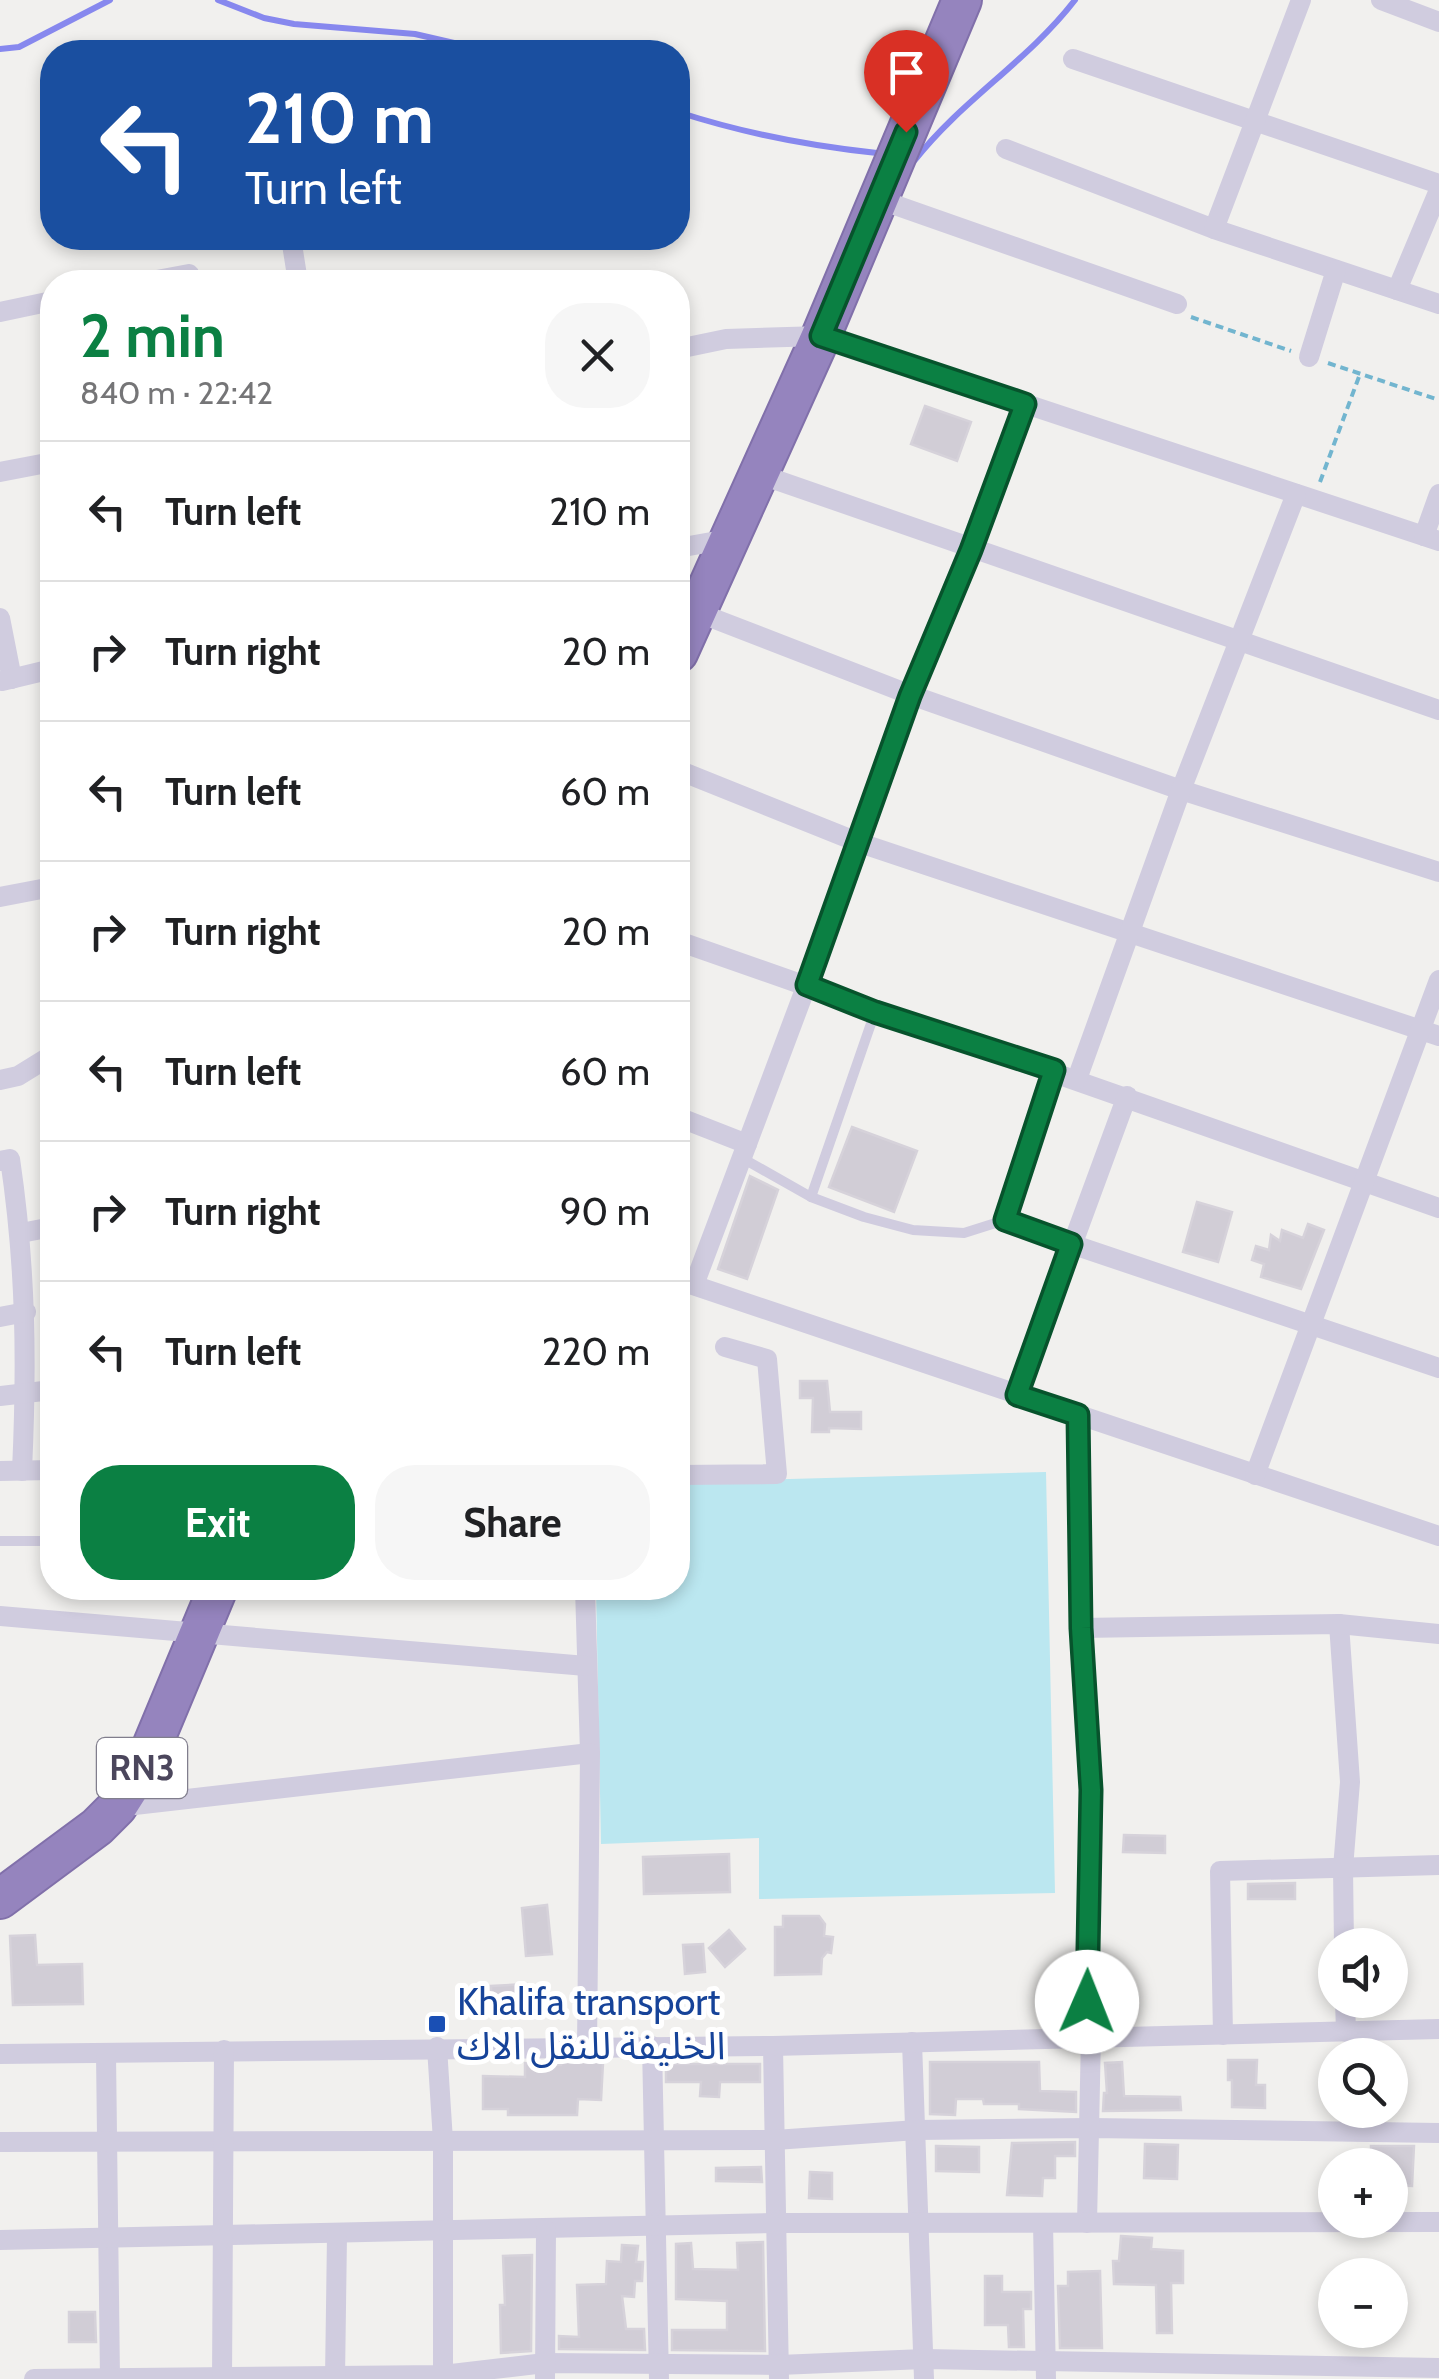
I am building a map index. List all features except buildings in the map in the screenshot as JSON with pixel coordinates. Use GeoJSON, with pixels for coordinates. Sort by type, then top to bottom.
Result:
{"type":"FeatureCollection","features":[{"type":"Feature","properties":{"kind":"highway"},"geometry":{"type":"LineString","coordinates":[[690,621],[821,336],[962,0]]}},
{"type":"Feature","properties":{"kind":"highway","name":"RN3"},"geometry":{"type":"LineString","coordinates":[[0,1899],[96,1827],[117,1806],[145,1762],[213,1600]]}},
{"type":"Feature","properties":{"kind":"street"},"geometry":{"type":"LineString","coordinates":[[1214,229],[1302,0]]}},
{"type":"Feature","properties":{"kind":"street"},"geometry":{"type":"LineString","coordinates":[[1382,0],[1439,22]]}},
{"type":"Feature","properties":{"kind":"street"},"geometry":{"type":"LineString","coordinates":[[1073,60],[1439,187],[1397,290]]}},
{"type":"Feature","properties":{"kind":"street"},"geometry":{"type":"LineString","coordinates":[[1006,149],[1214,229],[1439,304]]}},
{"type":"Feature","properties":{"kind":"street"},"geometry":{"type":"LineString","coordinates":[[878,199],[1177,304]]}},
{"type":"Feature","properties":{"kind":"street"},"geometry":{"type":"LineString","coordinates":[[1309,357],[1336,270]]}},
{"type":"Feature","properties":{"kind":"street"},"geometry":{"type":"LineString","coordinates":[[0,312],[40,304]]}},
{"type":"Feature","properties":{"kind":"street"},"geometry":{"type":"LineString","coordinates":[[690,347],[726,340],[821,336],[1431,539],[1439,494]]}},
{"type":"Feature","properties":{"kind":"street"},"geometry":{"type":"LineString","coordinates":[[690,1273],[744,1151],[860,843],[910,696],[971,550],[1025,404]]}},
{"type":"Feature","properties":{"kind":"street"},"geometry":{"type":"LineString","coordinates":[[0,472],[40,464]]}},
{"type":"Feature","properties":{"kind":"street"},"geometry":{"type":"LineString","coordinates":[[759,474],[1439,710]]}},
{"type":"Feature","properties":{"kind":"street"},"geometry":{"type":"LineString","coordinates":[[1077,1078],[1181,790],[1305,497]]}},
{"type":"Feature","properties":{"kind":"street"},"geometry":{"type":"LineString","coordinates":[[690,546],[728,539]]}},
{"type":"Feature","properties":{"kind":"street"},"geometry":{"type":"LineString","coordinates":[[694,611],[910,696],[1181,790],[1439,872]]}},
{"type":"Feature","properties":{"kind":"street"},"geometry":{"type":"LineString","coordinates":[[0,618],[6,680],[40,672]]}},
{"type":"Feature","properties":{"kind":"street"},"geometry":{"type":"LineString","coordinates":[[690,775],[860,843],[1430,1033]]}},
{"type":"Feature","properties":{"kind":"street"},"geometry":{"type":"LineString","coordinates":[[0,897],[40,889]]}},
{"type":"Feature","properties":{"kind":"street"},"geometry":{"type":"LineString","coordinates":[[690,945],[1439,1208]]}},
{"type":"Feature","properties":{"kind":"street"},"geometry":{"type":"LineString","coordinates":[[1256,1474],[1364,1183],[1430,1033],[1439,980]]}},
{"type":"Feature","properties":{"kind":"street"},"geometry":{"type":"LineString","coordinates":[[0,1080],[18,1076],[40,1062]]}},
{"type":"Feature","properties":{"kind":"street"},"geometry":{"type":"LineString","coordinates":[[1017,1395],[1127,1096]]}},
{"type":"Feature","properties":{"kind":"street"},"geometry":{"type":"LineString","coordinates":[[690,1123],[744,1151]]}},
{"type":"Feature","properties":{"kind":"street"},"geometry":{"type":"LineString","coordinates":[[0,1161],[10,1159],[21,1233],[26,1312],[26,1392],[11,1471],[40,1470]]}},
{"type":"Feature","properties":{"kind":"street"},"geometry":{"type":"LineString","coordinates":[[21,1233],[40,1229]]}},
{"type":"Feature","properties":{"kind":"street"},"geometry":{"type":"LineString","coordinates":[[1071,1244],[1439,1368]]}},
{"type":"Feature","properties":{"kind":"street"},"geometry":{"type":"LineString","coordinates":[[690,1283],[1439,1536]]}},
{"type":"Feature","properties":{"kind":"street"},"geometry":{"type":"LineString","coordinates":[[0,1316],[26,1312]]}},
{"type":"Feature","properties":{"kind":"street"},"geometry":{"type":"LineString","coordinates":[[690,1476],[777,1474],[767,1358],[725,1347]]}},
{"type":"Feature","properties":{"kind":"street"},"geometry":{"type":"LineString","coordinates":[[0,1396],[40,1391]]}},
{"type":"Feature","properties":{"kind":"street"},"geometry":{"type":"LineString","coordinates":[[1078,1415],[1081,1628],[1091,1790],[1091,2128],[1087,2223]]}},
{"type":"Feature","properties":{"kind":"street"},"geometry":{"type":"LineString","coordinates":[[585,1600],[590,1753],[587,2048]]}},
{"type":"Feature","properties":{"kind":"street"},"geometry":{"type":"LineString","coordinates":[[0,1616],[586,1666]]}},
{"type":"Feature","properties":{"kind":"street"},"geometry":{"type":"LineString","coordinates":[[1081,1628],[1339,1624],[1439,1634]]}},
{"type":"Feature","properties":{"kind":"street"},"geometry":{"type":"LineString","coordinates":[[1339,1624],[1350,1782],[1343,1868],[1344,1928]]}},
{"type":"Feature","properties":{"kind":"street"},"geometry":{"type":"LineString","coordinates":[[117,1806],[590,1753]]}},
{"type":"Feature","properties":{"kind":"street"},"geometry":{"type":"LineString","coordinates":[[1223,2035],[1220,1870],[1439,1865]]}},
{"type":"Feature","properties":{"kind":"street"},"geometry":{"type":"LineString","coordinates":[[1346,2018],[1346,2032]]}},
{"type":"Feature","properties":{"kind":"street"},"geometry":{"type":"LineString","coordinates":[[0,2054],[773,2046],[1439,2029]]}},
{"type":"Feature","properties":{"kind":"street"},"geometry":{"type":"LineString","coordinates":[[912,2042],[924,2369]]}},
{"type":"Feature","properties":{"kind":"street"},"geometry":{"type":"LineString","coordinates":[[652,2046],[659,2372]]}},
{"type":"Feature","properties":{"kind":"street"},"geometry":{"type":"LineString","coordinates":[[773,2046],[779,2372]]}},
{"type":"Feature","properties":{"kind":"street"},"geometry":{"type":"LineString","coordinates":[[437,2047],[442,2141],[443,2377]]}},
{"type":"Feature","properties":{"kind":"street"},"geometry":{"type":"LineString","coordinates":[[222,2378],[224,2050]]}},
{"type":"Feature","properties":{"kind":"street"},"geometry":{"type":"LineString","coordinates":[[106,2054],[110,2379]]}},
{"type":"Feature","properties":{"kind":"street"},"geometry":{"type":"LineString","coordinates":[[0,2142],[775,2140],[917,2130],[1091,2128],[1439,2133]]}},
{"type":"Feature","properties":{"kind":"street"},"geometry":{"type":"LineString","coordinates":[[0,2240],[774,2224],[1439,2222]]}},
{"type":"Feature","properties":{"kind":"street"},"geometry":{"type":"LineString","coordinates":[[1043,2223],[1046,2370]]}},
{"type":"Feature","properties":{"kind":"street"},"geometry":{"type":"LineString","coordinates":[[545,2371],[546,2230]]}},
{"type":"Feature","properties":{"kind":"street"},"geometry":{"type":"LineString","coordinates":[[335,2378],[337,2235]]}},
{"type":"Feature","properties":{"kind":"street"},"geometry":{"type":"LineString","coordinates":[[34,2379],[924,2369],[1299,2374],[1439,2368]]}},
{"type":"Feature","properties":{"kind":"lane"},"geometry":{"type":"LineString","coordinates":[[811,1197],[875,1012]]}},
{"type":"Feature","properties":{"kind":"lane"},"geometry":{"type":"LineString","coordinates":[[1005,1220],[1054,1070]]}},
{"type":"Feature","properties":{"kind":"lane"},"geometry":{"type":"LineString","coordinates":[[744,1151],[811,1197],[864,1217],[939,1234],[964,1233],[1005,1220],[1071,1244]]}},
{"type":"Feature","properties":{"kind":"lane"},"geometry":{"type":"LineString","coordinates":[[0,1541],[40,1540]]}},
{"type":"Feature","properties":{"kind":"path"},"geometry":{"type":"LineString","coordinates":[[1305,497],[1360,374]]}},
{"type":"Feature","properties":{"kind":"shaded area"},"geometry":{"type":"Polygon","coordinates":[[[1046,1472],[1055,1893],[759,1899],[759,1838],[601,1844],[596,1600],[690,1600],[690,1482],[1046,1472]]]}},
{"type":"Feature","properties":{"kind":"waterway"},"geometry":{"type":"LineString","coordinates":[[0,49],[19,47],[110,0]]}},
{"type":"Feature","properties":{"kind":"waterway"},"geometry":{"type":"LineString","coordinates":[[218,0],[264,18],[294,24],[415,34],[441,40]]}},
{"type":"Feature","properties":{"kind":"waterway"},"geometry":{"type":"LineString","coordinates":[[915,160],[1075,0]]}},
{"type":"Feature","properties":{"kind":"waterway"},"geometry":{"type":"LineString","coordinates":[[690,115],[776,138],[877,153]]}},
{"type":"Feature","properties":{"kind":"place","name":"Khalifa transport الخليفة للنقل الاك"},"geometry":{"type":"Point","coordinates":[437,2024]}},
{"type":"Feature","properties":{"kind":"route"},"geometry":{"type":"LineString","coordinates":[[906,132],[821,336],[1025,404],[971,550],[910,696],[807,985],[875,1012],[1054,1070],[1005,1220],[1071,1244],[1017,1395],[1078,1415],[1081,1628],[1091,1790],[1087,2002]]}}]}
